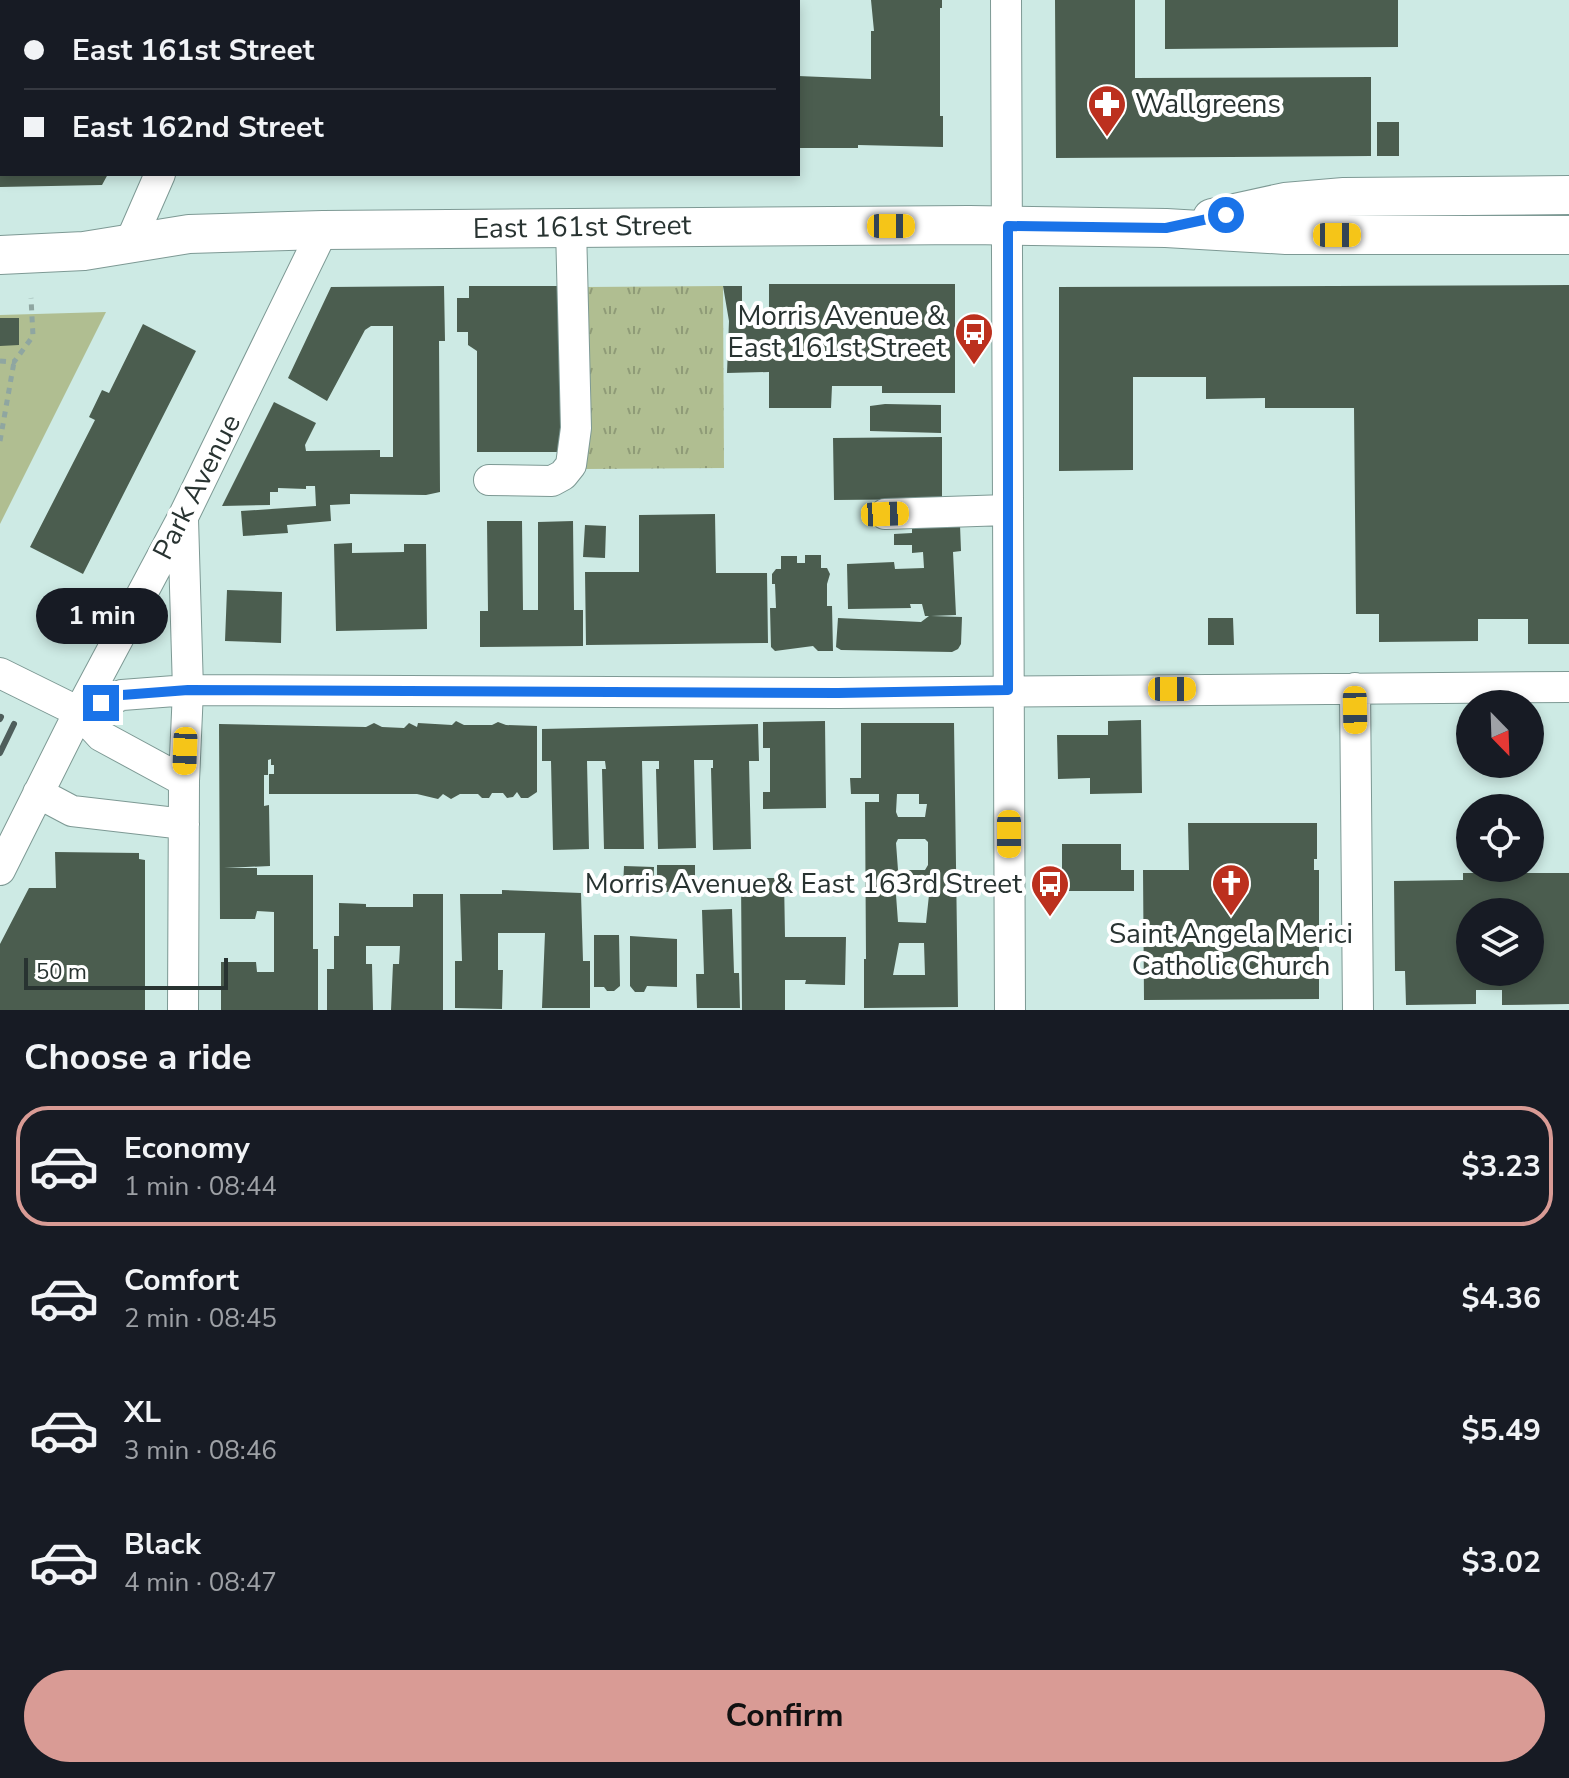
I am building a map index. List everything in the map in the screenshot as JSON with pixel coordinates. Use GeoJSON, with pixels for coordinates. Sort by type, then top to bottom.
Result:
{"type":"FeatureCollection","features":[{"type":"Feature","properties":{"kind":"main road","name":"East 161st Street"},"geometry":{"type":"LineString","coordinates":[[1166,228],[1285,202],[1379,196],[1569,195]]}},
{"type":"Feature","properties":{"kind":"main road","name":"East 161st Street"},"geometry":{"type":"LineString","coordinates":[[0,255],[84,251],[189,234],[323,230],[1008,226],[1166,228],[1286,235],[1569,235]]}},
{"type":"Feature","properties":{"kind":"street"},"geometry":{"type":"LineString","coordinates":[[1006,0],[1010,1010]]}},
{"type":"Feature","properties":{"kind":"street"},"geometry":{"type":"LineString","coordinates":[[129,245],[159,176]]}},
{"type":"Feature","properties":{"kind":"street"},"geometry":{"type":"LineString","coordinates":[[489,480],[552,481],[563,475],[575,454],[571,227]]}},
{"type":"Feature","properties":{"kind":"street","name":"Park Avenue"},"geometry":{"type":"LineString","coordinates":[[0,870],[79,712],[183,517],[323,230]]}},
{"type":"Feature","properties":{"kind":"street"},"geometry":{"type":"LineString","coordinates":[[885,514],[1007,510]]}},
{"type":"Feature","properties":{"kind":"street"},"geometry":{"type":"LineString","coordinates":[[183,517],[188,690],[184,781],[183,1010]]}},
{"type":"Feature","properties":{"kind":"street"},"geometry":{"type":"LineString","coordinates":[[0,673],[79,712],[101,736],[184,781]]}},
{"type":"Feature","properties":{"kind":"street"},"geometry":{"type":"LineString","coordinates":[[79,712],[122,695],[188,690],[838,693],[1569,687]]}},
{"type":"Feature","properties":{"kind":"street"},"geometry":{"type":"LineString","coordinates":[[1355,688],[1358,1010]]}},
{"type":"Feature","properties":{"kind":"street"},"geometry":{"type":"LineString","coordinates":[[38,793],[72,811],[184,824]]}},
{"type":"Feature","properties":{"kind":"path"},"geometry":{"type":"LineString","coordinates":[[0,441],[14,362],[33,336],[31,298]]}},
{"type":"Feature","properties":{"kind":"path"},"geometry":{"type":"LineString","coordinates":[[0,361],[14,362]]}},
{"type":"Feature","properties":{"kind":"green space"},"geometry":{"type":"Polygon","coordinates":[[[723,286],[724,468],[586,469],[586,287],[723,286]]]}},
{"type":"Feature","properties":{"kind":"green space"},"geometry":{"type":"Polygon","coordinates":[[[106,312],[0,524],[0,315],[106,312]]]}},
{"type":"Feature","properties":{"kind":"building"},"geometry":{"type":"Polygon","coordinates":[[[871,0],[942,0],[940,116],[943,116],[943,147],[858,145],[858,148],[800,148],[800,76],[871,79],[871,31],[874,31],[871,0]]]}},
{"type":"Feature","properties":{"kind":"building"},"geometry":{"type":"Polygon","coordinates":[[[1055,0],[1135,0],[1135,78],[1371,77],[1371,156],[1056,158],[1055,0]]]}},
{"type":"Feature","properties":{"kind":"building"},"geometry":{"type":"Polygon","coordinates":[[[1165,0],[1398,0],[1398,47],[1165,49],[1165,0]]]}},
{"type":"Feature","properties":{"kind":"building"},"geometry":{"type":"Polygon","coordinates":[[[1377,122],[1399,122],[1399,156],[1377,156],[1377,122]]]}},
{"type":"Feature","properties":{"kind":"building"},"geometry":{"type":"Polygon","coordinates":[[[0,176],[107,176],[102,185],[0,187],[0,176]]]}},
{"type":"Feature","properties":{"kind":"building"},"geometry":{"type":"Polygon","coordinates":[[[769,284],[955,284],[955,393],[882,393],[882,386],[832,386],[831,408],[769,408],[769,372],[727,373],[729,321],[723,286],[742,286],[742,321],[769,321],[769,284]]]}},
{"type":"Feature","properties":{"kind":"building"},"geometry":{"type":"Polygon","coordinates":[[[1569,285],[1569,644],[1528,644],[1528,619],[1478,619],[1478,641],[1379,642],[1379,614],[1356,614],[1354,408],[1265,408],[1265,398],[1206,399],[1206,377],[1133,377],[1133,470],[1059,471],[1059,287],[1569,285]]]}},
{"type":"Feature","properties":{"kind":"building"},"geometry":{"type":"Polygon","coordinates":[[[444,286],[445,341],[439,341],[440,492],[426,495],[350,494],[350,504],[330,505],[331,521],[287,525],[288,533],[243,536],[241,511],[316,506],[315,486],[306,486],[306,489],[278,488],[278,492],[270,492],[270,505],[222,506],[274,402],[316,423],[305,445],[306,451],[380,450],[380,457],[393,457],[393,326],[371,326],[365,330],[327,401],[288,378],[331,287],[444,286]]]}},
{"type":"Feature","properties":{"kind":"building"},"geometry":{"type":"Polygon","coordinates":[[[469,286],[559,286],[562,452],[477,452],[477,351],[468,345],[468,332],[457,332],[457,298],[469,298],[469,286]]]}},
{"type":"Feature","properties":{"kind":"building"},"geometry":{"type":"Polygon","coordinates":[[[0,318],[19,318],[19,345],[0,346],[0,318]]]}},
{"type":"Feature","properties":{"kind":"building"},"geometry":{"type":"Polygon","coordinates":[[[143,324],[196,351],[83,574],[30,547],[95,420],[89,417],[102,390],[109,393],[143,324]]]}},
{"type":"Feature","properties":{"kind":"building"},"geometry":{"type":"Polygon","coordinates":[[[941,405],[941,433],[870,431],[870,406],[941,405]]]}},
{"type":"Feature","properties":{"kind":"building"},"geometry":{"type":"Polygon","coordinates":[[[942,437],[942,499],[834,500],[833,438],[942,437]]]}},
{"type":"Feature","properties":{"kind":"building"},"geometry":{"type":"Polygon","coordinates":[[[715,514],[716,573],[767,573],[768,643],[586,645],[585,572],[639,572],[639,515],[715,514]]]}},
{"type":"Feature","properties":{"kind":"building"},"geometry":{"type":"Polygon","coordinates":[[[487,521],[522,521],[523,610],[538,610],[538,522],[573,521],[574,610],[583,610],[583,646],[480,647],[480,611],[488,611],[487,521]]]}},
{"type":"Feature","properties":{"kind":"building"},"geometry":{"type":"Polygon","coordinates":[[[585,525],[606,526],[605,558],[583,557],[585,525]]]}},
{"type":"Feature","properties":{"kind":"building"},"geometry":{"type":"Polygon","coordinates":[[[960,525],[961,551],[953,552],[956,615],[931,616],[962,617],[958,649],[952,652],[841,650],[836,647],[838,618],[921,622],[929,616],[925,616],[922,604],[910,604],[911,608],[848,609],[847,564],[894,562],[895,569],[924,568],[923,552],[912,553],[912,545],[894,545],[894,534],[912,533],[912,527],[960,525]]]}},
{"type":"Feature","properties":{"kind":"building"},"geometry":{"type":"Polygon","coordinates":[[[352,543],[352,553],[404,552],[404,544],[426,544],[427,629],[336,631],[334,544],[352,543]]]}},
{"type":"Feature","properties":{"kind":"building"},"geometry":{"type":"Polygon","coordinates":[[[805,555],[821,555],[821,568],[827,568],[830,574],[827,606],[832,606],[833,651],[818,651],[813,646],[775,651],[771,647],[770,608],[776,608],[772,574],[776,569],[781,569],[781,556],[797,556],[797,563],[805,563],[805,555]]]}},
{"type":"Feature","properties":{"kind":"building"},"geometry":{"type":"Polygon","coordinates":[[[227,590],[282,592],[281,643],[225,641],[227,590]]]}},
{"type":"Feature","properties":{"kind":"building"},"geometry":{"type":"Polygon","coordinates":[[[1208,618],[1233,618],[1234,645],[1208,645],[1208,618]]]}},
{"type":"Feature","properties":{"kind":"building"},"geometry":{"type":"Polygon","coordinates":[[[1141,720],[1142,793],[1090,794],[1090,778],[1058,779],[1057,735],[1108,735],[1108,721],[1141,720]]]}},
{"type":"Feature","properties":{"kind":"building"},"geometry":{"type":"Polygon","coordinates":[[[456,721],[464,725],[492,725],[498,722],[537,726],[537,792],[528,798],[521,798],[517,792],[507,798],[503,793],[492,793],[489,798],[478,794],[460,794],[451,799],[443,794],[438,799],[417,794],[269,794],[269,774],[274,774],[274,765],[271,765],[271,759],[268,760],[268,775],[264,775],[264,806],[269,805],[270,866],[224,868],[257,868],[257,875],[313,875],[313,949],[318,949],[318,1010],[221,1010],[221,962],[256,962],[257,972],[274,972],[274,912],[257,911],[255,919],[220,919],[219,724],[366,727],[374,723],[382,727],[404,728],[409,723],[417,727],[418,723],[452,725],[456,721]]]}},
{"type":"Feature","properties":{"kind":"building"},"geometry":{"type":"Polygon","coordinates":[[[825,721],[826,808],[763,809],[763,792],[770,792],[770,748],[763,748],[763,722],[825,721]]]}},
{"type":"Feature","properties":{"kind":"building"},"geometry":{"type":"Polygon","coordinates":[[[861,723],[954,723],[958,1007],[864,1008],[865,802],[879,802],[879,794],[851,794],[850,778],[861,778],[861,723]],[[897,794],[898,817],[925,817],[927,804],[919,804],[919,794],[897,794]],[[898,839],[898,870],[925,870],[928,865],[928,842],[925,839],[898,839]],[[898,891],[898,922],[926,923],[929,895],[925,891],[898,891]],[[899,943],[893,975],[925,975],[924,943],[899,943]]]}},
{"type":"Feature","properties":{"kind":"building"},"geometry":{"type":"Polygon","coordinates":[[[758,724],[759,761],[749,761],[751,849],[713,850],[713,760],[694,760],[696,848],[658,849],[656,769],[659,769],[659,761],[642,761],[644,849],[604,849],[602,769],[606,769],[605,761],[587,761],[589,849],[553,850],[551,761],[542,761],[542,729],[758,724]]]}},
{"type":"Feature","properties":{"kind":"building","name":"Saint Angela Merici Catholic Church"},"geometry":{"type":"Polygon","coordinates":[[[1188,823],[1317,823],[1314,870],[1319,870],[1319,999],[1144,1000],[1143,870],[1189,870],[1188,823]]]}},
{"type":"Feature","properties":{"kind":"building"},"geometry":{"type":"Polygon","coordinates":[[[1062,844],[1121,844],[1121,870],[1134,870],[1134,891],[1062,891],[1062,844]]]}},
{"type":"Feature","properties":{"kind":"building"},"geometry":{"type":"Polygon","coordinates":[[[55,852],[139,853],[139,859],[145,860],[145,1010],[0,1010],[0,944],[29,888],[56,888],[55,852]]]}},
{"type":"Feature","properties":{"kind":"building"},"geometry":{"type":"Polygon","coordinates":[[[657,865],[695,865],[695,892],[657,892],[657,865]]]}},
{"type":"Feature","properties":{"kind":"building"},"geometry":{"type":"Polygon","coordinates":[[[624,866],[654,867],[653,889],[623,888],[624,866]]]}},
{"type":"Feature","properties":{"kind":"building"},"geometry":{"type":"Polygon","coordinates":[[[1544,873],[1569,873],[1569,1004],[1502,1005],[1502,990],[1476,990],[1476,1004],[1406,1005],[1405,971],[1395,971],[1394,881],[1544,882],[1544,873]]]}},
{"type":"Feature","properties":{"kind":"building"},"geometry":{"type":"Polygon","coordinates":[[[741,878],[784,878],[785,937],[846,937],[845,985],[785,980],[785,1010],[742,1010],[741,878]]]}},
{"type":"Feature","properties":{"kind":"building"},"geometry":{"type":"Polygon","coordinates":[[[502,890],[581,893],[583,961],[590,961],[590,1008],[542,1008],[545,933],[498,933],[498,970],[503,970],[502,1009],[455,1008],[455,961],[462,961],[460,894],[502,894],[502,890]]]}},
{"type":"Feature","properties":{"kind":"building"},"geometry":{"type":"Polygon","coordinates":[[[413,894],[443,894],[443,1010],[391,1010],[393,964],[399,964],[400,946],[366,946],[366,964],[372,964],[373,1010],[327,1010],[327,969],[334,969],[334,936],[339,936],[339,903],[366,904],[366,907],[413,907],[413,894]]]}},
{"type":"Feature","properties":{"kind":"building"},"geometry":{"type":"Polygon","coordinates":[[[732,909],[734,973],[739,973],[740,1008],[697,1008],[696,974],[704,974],[702,910],[732,909]]]}},
{"type":"Feature","properties":{"kind":"building"},"geometry":{"type":"Polygon","coordinates":[[[594,935],[619,935],[620,986],[614,991],[594,987],[594,935]]]}},
{"type":"Feature","properties":{"kind":"building"},"geometry":{"type":"Polygon","coordinates":[[[630,936],[677,939],[677,987],[647,986],[644,992],[635,992],[630,986],[630,936]]]}},
{"type":"Feature","properties":{"kind":"railway"},"geometry":{"type":"LineString","coordinates":[[0,753],[14,724]]}},
{"type":"Feature","properties":{"kind":"place","name":"Wallgreens"},"geometry":{"type":"Point","coordinates":[1107,138]}},
{"type":"Feature","properties":{"kind":"place","name":"Morris Avenue & East 161st Street"},"geometry":{"type":"Point","coordinates":[974,366]}},
{"type":"Feature","properties":{"kind":"place","name":"Saint Angela Merici Catholic Church"},"geometry":{"type":"Point","coordinates":[1231,917]}},
{"type":"Feature","properties":{"kind":"place","name":"Morris Avenue & East 163rd Street"},"geometry":{"type":"Point","coordinates":[1050,918]}},
{"type":"Feature","properties":{"kind":"route"},"geometry":{"type":"LineString","coordinates":[[101,703],[122,695],[188,690],[838,693],[1008,690],[1008,226],[1166,228],[1226,215]]}}]}
